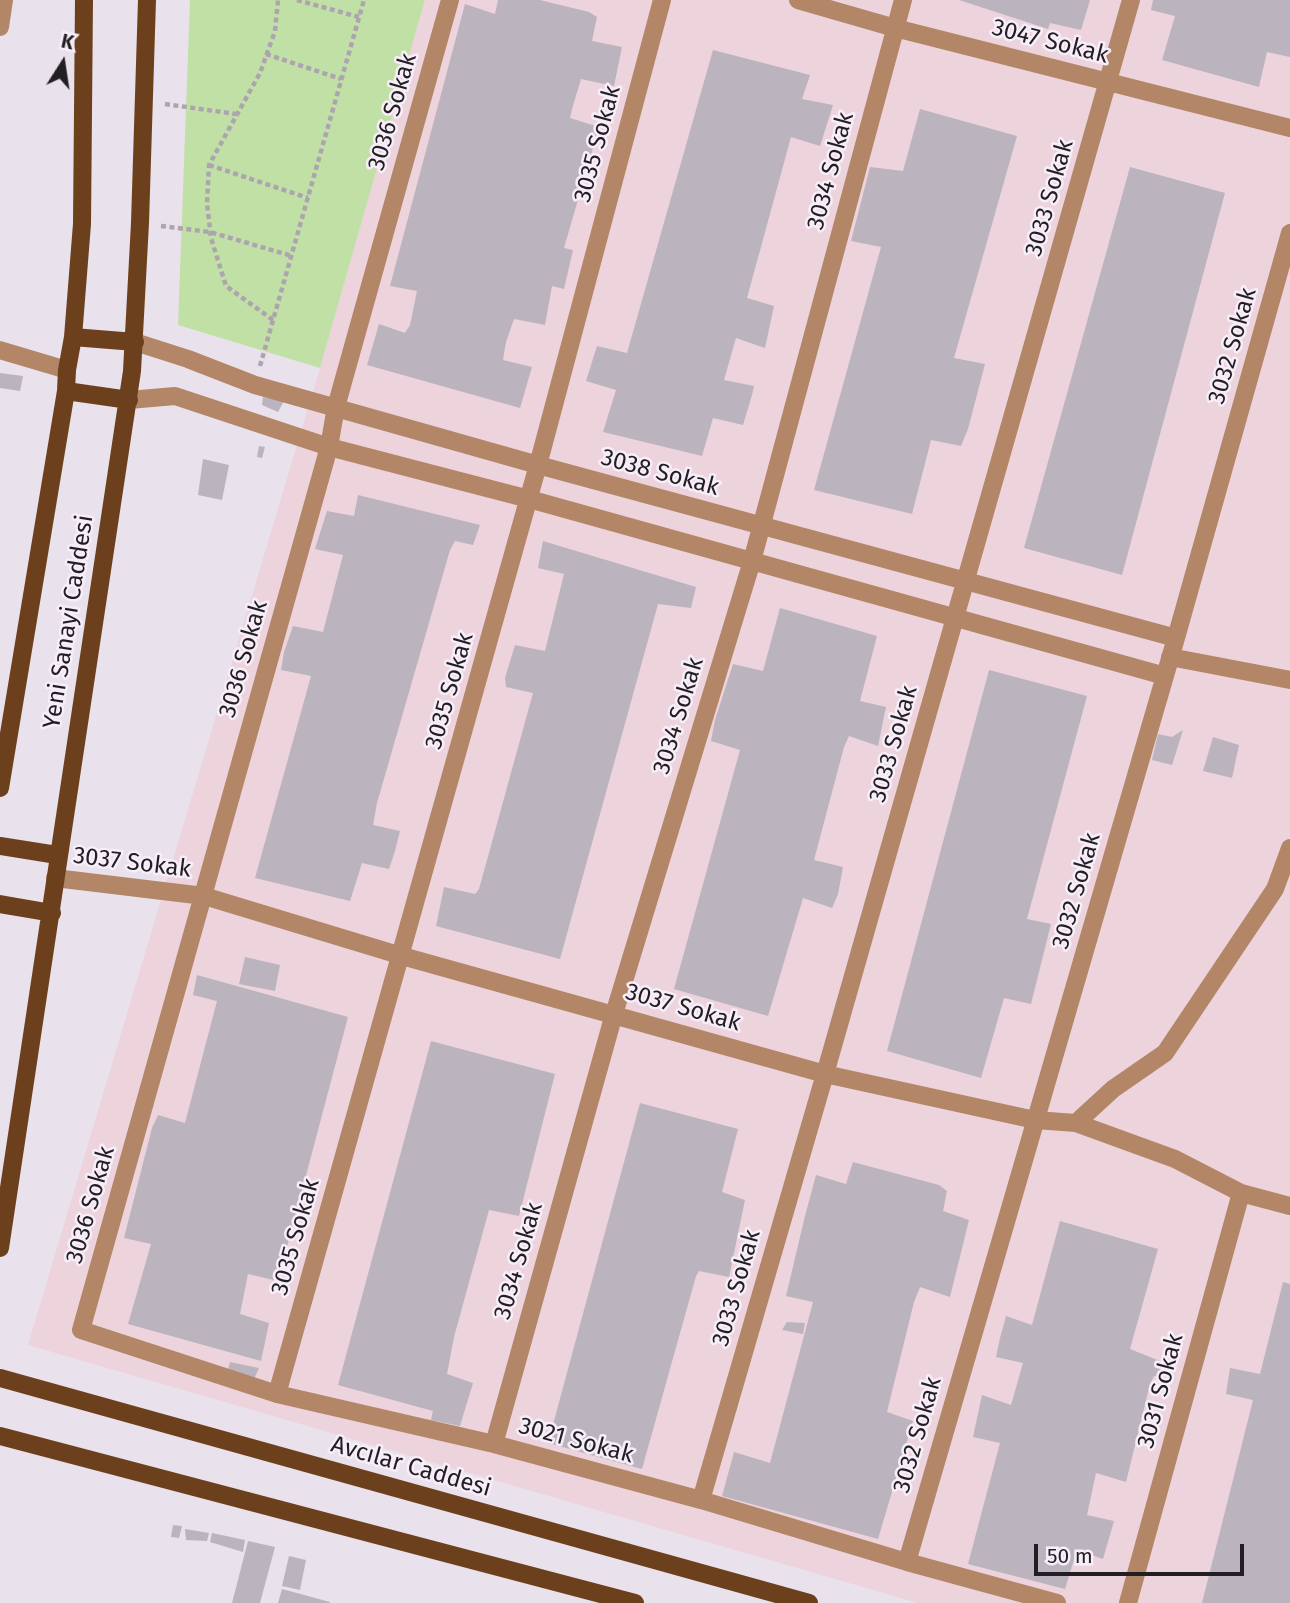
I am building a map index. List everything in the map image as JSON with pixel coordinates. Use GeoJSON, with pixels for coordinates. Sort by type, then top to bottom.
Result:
{"type":"FeatureCollection","features":[{"type":"Feature","properties":{"kind":"main road","name":"Yeni Sanayi Caddesi"},"geometry":{"type":"LineString","coordinates":[[0,788],[73,337],[82,224],[85,0]]}},
{"type":"Feature","properties":{"kind":"main road","name":"Yeni Sanayi Caddesi"},"geometry":{"type":"LineString","coordinates":[[0,1248],[135,342],[147,0]]}},
{"type":"Feature","properties":{"kind":"main road"},"geometry":{"type":"LineString","coordinates":[[73,337],[135,342]]}},
{"type":"Feature","properties":{"kind":"main road"},"geometry":{"type":"LineString","coordinates":[[66,391],[128,400]]}},
{"type":"Feature","properties":{"kind":"main road"},"geometry":{"type":"LineString","coordinates":[[0,846],[58,855]]}},
{"type":"Feature","properties":{"kind":"main road"},"geometry":{"type":"LineString","coordinates":[[0,904],[52,913]]}},
{"type":"Feature","properties":{"kind":"main road","name":"Avcılar Caddesi"},"geometry":{"type":"LineString","coordinates":[[0,1378],[809,1603]]}},
{"type":"Feature","properties":{"kind":"main road"},"geometry":{"type":"LineString","coordinates":[[0,1436],[635,1603]]}},
{"type":"Feature","properties":{"kind":"lane"},"geometry":{"type":"LineString","coordinates":[[0,27],[4,0]]}},
{"type":"Feature","properties":{"kind":"lane","name":"3036 Sokak"},"geometry":{"type":"LineString","coordinates":[[81,1330],[329,447],[336,407],[450,0]]}},
{"type":"Feature","properties":{"kind":"lane","name":"3035 Sokak"},"geometry":{"type":"LineString","coordinates":[[277,1394],[538,465],[662,0]]}},
{"type":"Feature","properties":{"kind":"lane","name":"3047 Sokak"},"geometry":{"type":"LineString","coordinates":[[798,0],[895,28],[1290,128]]}},
{"type":"Feature","properties":{"kind":"lane","name":"3034 Sokak"},"geometry":{"type":"LineString","coordinates":[[494,1444],[614,1014],[752,561],[903,0]]}},
{"type":"Feature","properties":{"kind":"lane","name":"3033 Sokak"},"geometry":{"type":"LineString","coordinates":[[701,1500],[1131,0]]}},
{"type":"Feature","properties":{"kind":"lane","name":"3032 Sokak"},"geometry":{"type":"LineString","coordinates":[[907,1562],[1176,638],[1290,233]]}},
{"type":"Feature","properties":{"kind":"lane","name":"3038 Sokak"},"geometry":{"type":"LineString","coordinates":[[135,342],[255,385],[538,465],[1176,638]]}},
{"type":"Feature","properties":{"kind":"lane"},"geometry":{"type":"LineString","coordinates":[[0,350],[67,370]]}},
{"type":"Feature","properties":{"kind":"lane"},"geometry":{"type":"LineString","coordinates":[[128,400],[175,396],[329,447],[528,499],[1165,676]]}},
{"type":"Feature","properties":{"kind":"lane"},"geometry":{"type":"LineString","coordinates":[[1170,657],[1290,680]]}},
{"type":"Feature","properties":{"kind":"lane"},"geometry":{"type":"LineString","coordinates":[[1076,1123],[1113,1089],[1165,1053],[1282,892],[1290,848]]}},
{"type":"Feature","properties":{"kind":"lane","name":"3037 Sokak"},"geometry":{"type":"LineString","coordinates":[[55,878],[204,896],[402,956],[825,1074],[1035,1120],[1076,1123],[1175,1158],[1241,1193],[1290,1206]]}},
{"type":"Feature","properties":{"kind":"lane","name":"3031 Sokak"},"geometry":{"type":"LineString","coordinates":[[1128,1603],[1241,1193]]}},
{"type":"Feature","properties":{"kind":"lane","name":"3021 Sokak"},"geometry":{"type":"LineString","coordinates":[[81,1330],[277,1394],[494,1444],[701,1500],[907,1562],[1057,1603]]}},
{"type":"Feature","properties":{"kind":"path"},"geometry":{"type":"LineString","coordinates":[[273,320],[226,286],[210,232],[207,203],[209,165],[260,73],[275,31],[278,0]]}},
{"type":"Feature","properties":{"kind":"path"},"geometry":{"type":"LineString","coordinates":[[297,0],[359,17]]}},
{"type":"Feature","properties":{"kind":"path"},"geometry":{"type":"LineString","coordinates":[[255,385],[364,0]]}},
{"type":"Feature","properties":{"kind":"path"},"geometry":{"type":"LineString","coordinates":[[266,54],[341,79]]}},
{"type":"Feature","properties":{"kind":"path"},"geometry":{"type":"LineString","coordinates":[[144,101],[236,114]]}},
{"type":"Feature","properties":{"kind":"path"},"geometry":{"type":"LineString","coordinates":[[209,165],[308,198]]}},
{"type":"Feature","properties":{"kind":"path"},"geometry":{"type":"LineString","coordinates":[[140,223],[210,232],[292,256]]}},
{"type":"Feature","properties":{"kind":"shaded area"},"geometry":{"type":"Polygon","coordinates":[[[425,0],[1290,0],[1290,1603],[918,1603],[28,1345],[320,368],[425,0]]]}},
{"type":"Feature","properties":{"kind":"green space"},"geometry":{"type":"Polygon","coordinates":[[[190,0],[425,0],[320,368],[178,325],[190,0]]]}},
{"type":"Feature","properties":{"kind":"building"},"geometry":{"type":"Polygon","coordinates":[[[498,0],[540,0],[589,12],[597,17],[592,41],[622,47],[614,86],[581,79],[572,109],[570,118],[599,127],[564,248],[573,250],[564,289],[552,286],[545,325],[514,319],[506,342],[503,360],[532,367],[520,408],[367,365],[379,324],[405,333],[410,325],[417,291],[390,286],[465,4],[495,14],[498,0]]]}},
{"type":"Feature","properties":{"kind":"building"},"geometry":{"type":"Polygon","coordinates":[[[959,0],[1090,0],[1081,30],[1050,23],[1048,29],[959,0]]]}},
{"type":"Feature","properties":{"kind":"building"},"geometry":{"type":"Polygon","coordinates":[[[1153,0],[1290,0],[1290,57],[1267,52],[1259,87],[1162,60],[1175,16],[1151,10],[1153,0]]]}},
{"type":"Feature","properties":{"kind":"building"},"geometry":{"type":"Polygon","coordinates":[[[713,50],[810,75],[802,99],[833,105],[820,146],[791,137],[747,298],[774,306],[765,348],[736,338],[724,380],[754,386],[752,395],[743,425],[713,418],[702,456],[603,432],[616,390],[586,381],[597,346],[627,353],[713,50]]]}},
{"type":"Feature","properties":{"kind":"building"},"geometry":{"type":"Polygon","coordinates":[[[920,109],[1017,136],[954,358],[985,364],[968,429],[961,446],[931,440],[912,514],[814,490],[881,247],[851,241],[870,167],[903,171],[920,109]]]}},
{"type":"Feature","properties":{"kind":"building"},"geometry":{"type":"Polygon","coordinates":[[[1130,167],[1225,193],[1122,575],[1024,548],[1130,167]]]}},
{"type":"Feature","properties":{"kind":"building"},"geometry":{"type":"Polygon","coordinates":[[[0,373],[23,376],[20,391],[0,388],[0,373]]]}},
{"type":"Feature","properties":{"kind":"building"},"geometry":{"type":"Polygon","coordinates":[[[263,397],[284,401],[278,412],[262,405],[263,397]]]}},
{"type":"Feature","properties":{"kind":"building"},"geometry":{"type":"Polygon","coordinates":[[[259,446],[265,447],[262,458],[257,457],[259,446]]]}},
{"type":"Feature","properties":{"kind":"building"},"geometry":{"type":"Polygon","coordinates":[[[203,459],[229,465],[222,500],[198,495],[203,459]]]}},
{"type":"Feature","properties":{"kind":"building"},"geometry":{"type":"Polygon","coordinates":[[[358,495],[480,525],[473,545],[455,541],[450,550],[377,803],[373,825],[400,831],[389,869],[362,863],[350,901],[255,878],[311,676],[281,670],[284,652],[293,626],[323,632],[343,555],[315,549],[327,511],[354,516],[358,495]]]}},
{"type":"Feature","properties":{"kind":"building"},"geometry":{"type":"Polygon","coordinates":[[[543,541],[696,587],[691,608],[658,604],[560,959],[436,926],[444,887],[475,894],[479,889],[533,693],[506,687],[505,678],[515,645],[545,651],[564,574],[538,568],[543,541]]]}},
{"type":"Feature","properties":{"kind":"building"},"geometry":{"type":"Polygon","coordinates":[[[780,608],[877,636],[860,701],[886,707],[878,746],[849,736],[844,747],[814,860],[843,867],[838,894],[832,908],[803,898],[768,1016],[674,989],[740,750],[711,741],[715,720],[733,664],[763,671],[780,608]]]}},
{"type":"Feature","properties":{"kind":"building"},"geometry":{"type":"Polygon","coordinates":[[[989,670],[1087,696],[1027,919],[1051,924],[1031,1004],[1004,998],[981,1078],[887,1051],[989,670]]]}},
{"type":"Feature","properties":{"kind":"building"},"geometry":{"type":"Polygon","coordinates":[[[1183,730],[1172,765],[1152,760],[1158,734],[1172,737],[1183,730]]]}},
{"type":"Feature","properties":{"kind":"building"},"geometry":{"type":"Polygon","coordinates":[[[1213,737],[1239,745],[1232,778],[1203,771],[1213,737]]]}},
{"type":"Feature","properties":{"kind":"building"},"geometry":{"type":"Polygon","coordinates":[[[245,957],[280,965],[275,991],[239,984],[245,957]]]}},
{"type":"Feature","properties":{"kind":"building"},"geometry":{"type":"Polygon","coordinates":[[[197,975],[348,1017],[278,1281],[248,1274],[240,1314],[269,1323],[261,1361],[128,1324],[151,1244],[124,1238],[152,1128],[158,1115],[185,1123],[217,1001],[193,995],[197,975]]]}},
{"type":"Feature","properties":{"kind":"building"},"geometry":{"type":"Polygon","coordinates":[[[431,1041],[555,1074],[519,1216],[489,1210],[454,1337],[447,1374],[473,1383],[460,1426],[431,1420],[433,1411],[338,1385],[431,1041]]]}},
{"type":"Feature","properties":{"kind":"building"},"geometry":{"type":"Polygon","coordinates":[[[640,1103],[738,1129],[722,1192],[745,1200],[729,1277],[699,1271],[696,1276],[642,1469],[548,1443],[640,1103]]]}},
{"type":"Feature","properties":{"kind":"building"},"geometry":{"type":"Polygon","coordinates":[[[853,1162],[939,1185],[947,1191],[943,1211],[969,1220],[950,1297],[920,1287],[914,1302],[887,1412],[913,1421],[878,1539],[722,1496],[734,1452],[770,1463],[813,1302],[786,1296],[816,1175],[846,1184],[853,1162]]]}},
{"type":"Feature","properties":{"kind":"building"},"geometry":{"type":"Polygon","coordinates":[[[1060,1221],[1158,1249],[1130,1349],[1165,1363],[1161,1377],[1154,1376],[1150,1384],[1126,1482],[1096,1473],[1087,1515],[1114,1521],[1103,1559],[1077,1550],[1065,1589],[968,1564],[1000,1443],[973,1437],[982,1395],[1011,1405],[1023,1363],[996,1357],[1000,1338],[1006,1316],[1032,1325],[1060,1221]]]}},
{"type":"Feature","properties":{"kind":"building"},"geometry":{"type":"Polygon","coordinates":[[[1283,1282],[1290,1284],[1290,1603],[1202,1603],[1253,1400],[1226,1394],[1230,1368],[1260,1374],[1283,1282]]]}},
{"type":"Feature","properties":{"kind":"building"},"geometry":{"type":"Polygon","coordinates":[[[787,1322],[805,1323],[803,1334],[782,1330],[787,1322]]]}},
{"type":"Feature","properties":{"kind":"building"},"geometry":{"type":"Polygon","coordinates":[[[230,1362],[259,1368],[254,1379],[227,1373],[230,1362]]]}},
{"type":"Feature","properties":{"kind":"building"},"geometry":{"type":"Polygon","coordinates":[[[173,1525],[182,1526],[179,1538],[171,1537],[173,1525]]]}},
{"type":"Feature","properties":{"kind":"building"},"geometry":{"type":"Polygon","coordinates":[[[185,1529],[209,1533],[207,1541],[186,1540],[185,1529]]]}},
{"type":"Feature","properties":{"kind":"building"},"geometry":{"type":"Polygon","coordinates":[[[212,1533],[245,1540],[243,1552],[210,1542],[212,1533]]]}},
{"type":"Feature","properties":{"kind":"building"},"geometry":{"type":"Polygon","coordinates":[[[248,1541],[275,1547],[260,1603],[232,1603],[248,1541]]]}},
{"type":"Feature","properties":{"kind":"building"},"geometry":{"type":"Polygon","coordinates":[[[289,1556],[306,1560],[300,1590],[282,1586],[289,1556]]]}},
{"type":"Feature","properties":{"kind":"building"},"geometry":{"type":"Polygon","coordinates":[[[282,1589],[330,1602],[330,1603],[278,1603],[282,1589]]]}}]}
